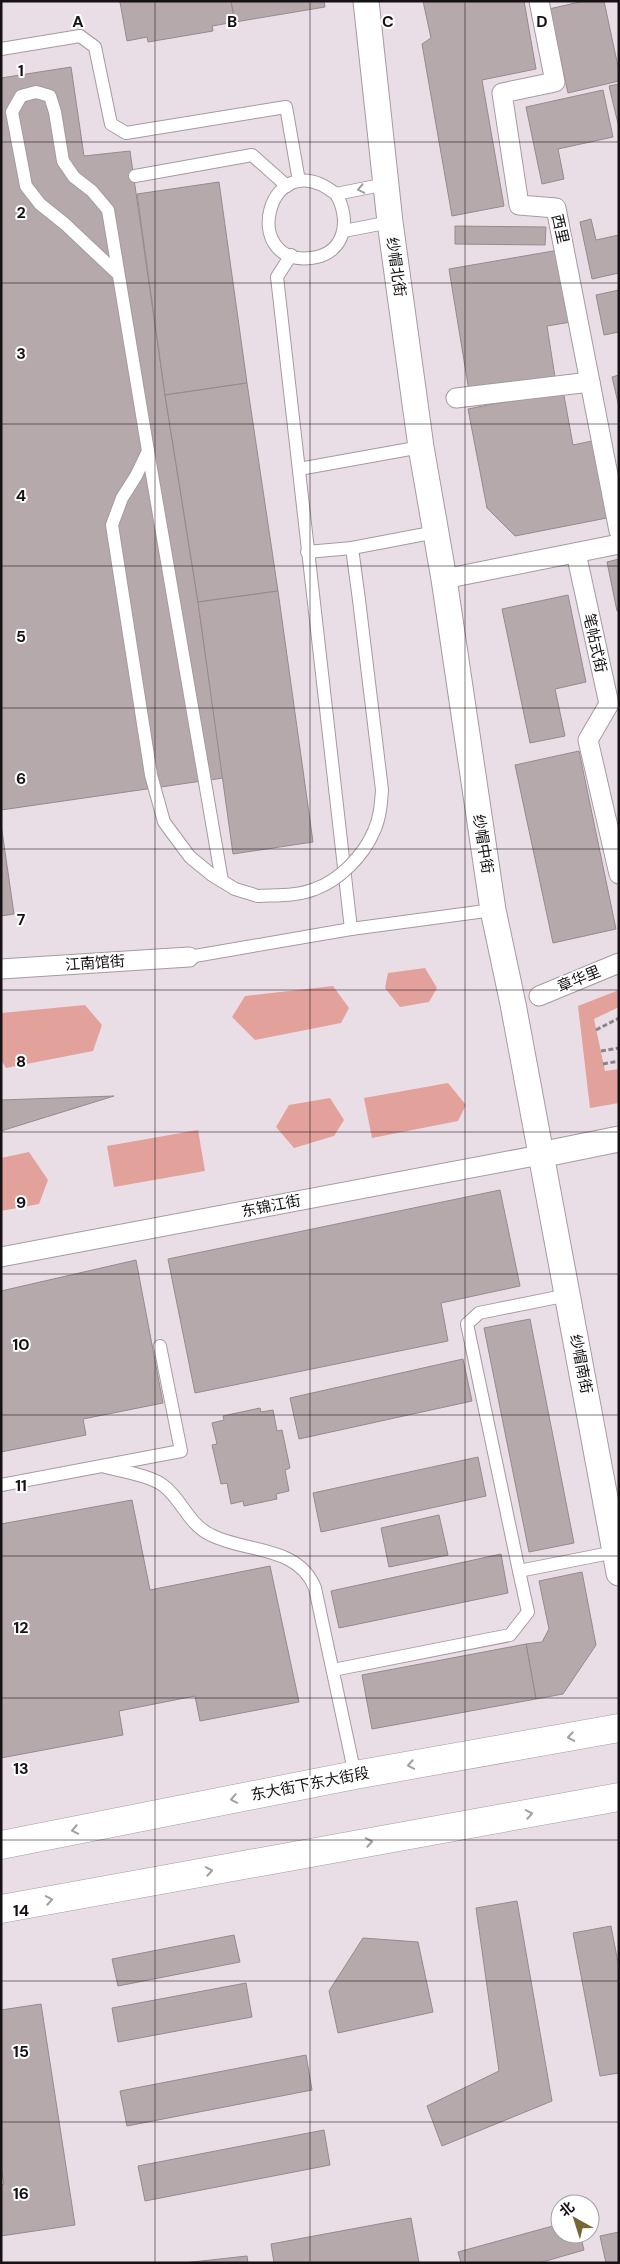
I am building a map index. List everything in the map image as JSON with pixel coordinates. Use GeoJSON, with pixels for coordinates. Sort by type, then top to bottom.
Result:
{"type":"FeatureCollection","features":[{"type":"Feature","properties":{"kind":"main road","name":"东大街下东大街段"},"geometry":{"type":"LineString","coordinates":[[1,1845],[355,1775],[619,1728]]}},
{"type":"Feature","properties":{"kind":"main road"},"geometry":{"type":"LineString","coordinates":[[1,1909],[619,1798]]}},
{"type":"Feature","properties":{"kind":"street","name":"纱帽北街"},"geometry":{"type":"LineString","coordinates":[[366,1],[390,222],[421,447],[436,532]]}},
{"type":"Feature","properties":{"kind":"street","name":"西里"},"geometry":{"type":"LineString","coordinates":[[540,1],[555,82],[502,93],[520,206],[556,208],[619,531]]}},
{"type":"Feature","properties":{"kind":"street"},"geometry":{"type":"LineString","coordinates":[[456,398],[590,382]]}},
{"type":"Feature","properties":{"kind":"street","name":"纱帽中街"},"geometry":{"type":"LineString","coordinates":[[436,532],[493,910],[513,1004],[540,1155]]}},
{"type":"Feature","properties":{"kind":"street"},"geometry":{"type":"LineString","coordinates":[[444,579],[619,544]]}},
{"type":"Feature","properties":{"kind":"street","name":"笔帖式街"},"geometry":{"type":"LineString","coordinates":[[576,553],[614,703],[588,740],[619,874]]}},
{"type":"Feature","properties":{"kind":"street","name":"江南馆街"},"geometry":{"type":"LineString","coordinates":[[1,969],[189,957]]}},
{"type":"Feature","properties":{"kind":"street","name":"章华里"},"geometry":{"type":"LineString","coordinates":[[539,996],[619,963]]}},
{"type":"Feature","properties":{"kind":"street"},"geometry":{"type":"LineString","coordinates":[[540,1155],[619,1139]]}},
{"type":"Feature","properties":{"kind":"street","name":"东锦江街"},"geometry":{"type":"LineString","coordinates":[[1,1257],[540,1155]]}},
{"type":"Feature","properties":{"kind":"street","name":"纱帽南街"},"geometry":{"type":"LineString","coordinates":[[540,1155],[617,1562]]}},
{"type":"Feature","properties":{"kind":"lane"},"geometry":{"type":"LineString","coordinates":[[1,49],[80,36],[95,47],[110,124],[126,133],[286,107],[299,181]]}},
{"type":"Feature","properties":{"kind":"lane"},"geometry":{"type":"LineString","coordinates":[[118,274],[65,224],[40,204],[26,186],[12,112],[21,96],[36,92],[50,96],[55,112],[63,161],[74,177],[92,191],[108,210],[222,881]]}},
{"type":"Feature","properties":{"kind":"lane"},"geometry":{"type":"LineString","coordinates":[[135,176],[252,155],[286,186]]}},
{"type":"Feature","properties":{"kind":"lane"},"geometry":{"type":"LineString","coordinates":[[299,181],[319,183],[336,194],[343,205],[346,218],[344,232],[337,244],[315,258],[291,255],[281,249],[273,240],[268,223],[270,206],[276,195],[286,186],[299,181]]}},
{"type":"Feature","properties":{"kind":"lane"},"geometry":{"type":"LineString","coordinates":[[336,194],[386,184]]}},
{"type":"Feature","properties":{"kind":"lane"},"geometry":{"type":"LineString","coordinates":[[344,232],[390,222]]}},
{"type":"Feature","properties":{"kind":"lane"},"geometry":{"type":"LineString","coordinates":[[291,255],[277,277],[351,929]]}},
{"type":"Feature","properties":{"kind":"lane"},"geometry":{"type":"LineString","coordinates":[[299,469],[421,447]]}},
{"type":"Feature","properties":{"kind":"lane"},"geometry":{"type":"LineString","coordinates":[[148,452],[122,498],[112,525],[151,776],[164,822],[190,857],[234,889],[258,896],[287,895],[308,891],[332,880],[350,866],[374,832],[380,813],[382,790],[352,548]]}},
{"type":"Feature","properties":{"kind":"lane"},"geometry":{"type":"LineString","coordinates":[[308,552],[352,548],[436,532]]}},
{"type":"Feature","properties":{"kind":"lane"},"geometry":{"type":"LineString","coordinates":[[343,858],[350,858],[362,850],[373,831],[379,812],[382,790],[376,748]]}},
{"type":"Feature","properties":{"kind":"lane"},"geometry":{"type":"LineString","coordinates":[[189,957],[351,929],[493,910]]}},
{"type":"Feature","properties":{"kind":"lane"},"geometry":{"type":"LineString","coordinates":[[333,1670],[510,1635],[528,1612],[467,1324],[479,1313],[568,1295]]}},
{"type":"Feature","properties":{"kind":"lane"},"geometry":{"type":"LineString","coordinates":[[1,1485],[181,1451],[160,1346]]}},
{"type":"Feature","properties":{"kind":"lane"},"geometry":{"type":"LineString","coordinates":[[102,1466],[156,1481],[165,1487],[195,1523],[208,1534],[222,1541],[279,1555],[300,1566],[310,1574],[315,1588],[355,1775]]}},
{"type":"Feature","properties":{"kind":"lane"},"geometry":{"type":"LineString","coordinates":[[519,1571],[617,1562]]}},
{"type":"Feature","properties":{"kind":"path"},"geometry":{"type":"LineString","coordinates":[[596,1030],[619,1018]]}},
{"type":"Feature","properties":{"kind":"path"},"geometry":{"type":"LineString","coordinates":[[601,1051],[619,1048]]}},
{"type":"Feature","properties":{"kind":"path"},"geometry":{"type":"LineString","coordinates":[[603,1064],[619,1061]]}},
{"type":"Feature","properties":{"kind":"shaded area"},"geometry":{"type":"Polygon","coordinates":[[[425,968],[437,988],[429,1002],[400,1007],[385,988],[388,973],[425,968]]]}},
{"type":"Feature","properties":{"kind":"shaded area"},"geometry":{"type":"Polygon","coordinates":[[[333,986],[349,1008],[341,1023],[255,1040],[232,1017],[245,996],[333,986]]]}},
{"type":"Feature","properties":{"kind":"shaded area"},"geometry":{"type":"Polygon","coordinates":[[[619,990],[619,1007],[594,1019],[605,1071],[619,1069],[619,1103],[590,1108],[578,1006],[619,990]]]}},
{"type":"Feature","properties":{"kind":"shaded area"},"geometry":{"type":"Polygon","coordinates":[[[85,1005],[102,1025],[93,1051],[6,1068],[1,1060],[1,1013],[85,1005]]]}},
{"type":"Feature","properties":{"kind":"shaded area"},"geometry":{"type":"Polygon","coordinates":[[[448,1083],[466,1105],[458,1121],[372,1138],[364,1098],[448,1083]]]}},
{"type":"Feature","properties":{"kind":"shaded area"},"geometry":{"type":"Polygon","coordinates":[[[330,1098],[344,1120],[334,1136],[294,1148],[276,1127],[289,1105],[330,1098]]]}},
{"type":"Feature","properties":{"kind":"shaded area"},"geometry":{"type":"Polygon","coordinates":[[[198,1130],[205,1171],[114,1187],[107,1146],[198,1130]]]}},
{"type":"Feature","properties":{"kind":"shaded area"},"geometry":{"type":"Polygon","coordinates":[[[29,1152],[48,1180],[39,1204],[1,1211],[1,1158],[29,1152]]]}},
{"type":"Feature","properties":{"kind":"building"},"geometry":{"type":"Polygon","coordinates":[[[115,1],[231,1],[235,22],[212,26],[213,31],[148,42],[147,37],[127,41],[120,2],[115,1]]]}},
{"type":"Feature","properties":{"kind":"building"},"geometry":{"type":"Polygon","coordinates":[[[231,1],[324,1],[325,7],[235,22],[231,1]]]}},
{"type":"Feature","properties":{"kind":"building"},"geometry":{"type":"Polygon","coordinates":[[[423,1],[524,1],[536,69],[482,80],[504,206],[452,216],[422,44],[431,38],[423,1]]]}},
{"type":"Feature","properties":{"kind":"building"},"geometry":{"type":"Polygon","coordinates":[[[584,1],[604,1],[619,71],[619,81],[568,93],[549,9],[584,1]]]}},
{"type":"Feature","properties":{"kind":"building"},"geometry":{"type":"Polygon","coordinates":[[[71,67],[84,156],[130,151],[223,778],[1,810],[1,78],[71,67]]]}},
{"type":"Feature","properties":{"kind":"building"},"geometry":{"type":"Polygon","coordinates":[[[619,84],[619,128],[609,86],[619,84]]]}},
{"type":"Feature","properties":{"kind":"building"},"geometry":{"type":"Polygon","coordinates":[[[603,90],[613,137],[558,149],[564,179],[542,184],[526,107],[603,90]]]}},
{"type":"Feature","properties":{"kind":"building"},"geometry":{"type":"Polygon","coordinates":[[[219,182],[247,383],[165,395],[137,194],[219,182]]]}},
{"type":"Feature","properties":{"kind":"building"},"geometry":{"type":"Polygon","coordinates":[[[591,219],[596,240],[619,235],[619,273],[592,279],[580,222],[591,219]]]}},
{"type":"Feature","properties":{"kind":"building"},"geometry":{"type":"Polygon","coordinates":[[[455,226],[546,227],[545,245],[455,244],[455,226]]]}},
{"type":"Feature","properties":{"kind":"building"},"geometry":{"type":"Polygon","coordinates":[[[559,250],[571,322],[547,326],[555,377],[469,391],[449,269],[559,250]]]}},
{"type":"Feature","properties":{"kind":"building"},"geometry":{"type":"Polygon","coordinates":[[[619,290],[619,332],[604,335],[596,295],[619,290]]]}},
{"type":"Feature","properties":{"kind":"building"},"geometry":{"type":"Polygon","coordinates":[[[619,375],[619,407],[612,377],[619,375]]]}},
{"type":"Feature","properties":{"kind":"building"},"geometry":{"type":"Polygon","coordinates":[[[247,383],[278,591],[198,602],[165,395],[247,383]]]}},
{"type":"Feature","properties":{"kind":"building"},"geometry":{"type":"Polygon","coordinates":[[[563,390],[573,445],[592,441],[607,518],[515,536],[487,508],[468,409],[563,390]]]}},
{"type":"Feature","properties":{"kind":"building"},"geometry":{"type":"Polygon","coordinates":[[[619,559],[619,611],[617,611],[607,562],[619,559]]]}},
{"type":"Feature","properties":{"kind":"building"},"geometry":{"type":"Polygon","coordinates":[[[278,591],[313,842],[233,854],[198,602],[278,591]]]}},
{"type":"Feature","properties":{"kind":"building"},"geometry":{"type":"Polygon","coordinates":[[[568,595],[586,682],[555,689],[565,736],[530,743],[502,609],[568,595]]]}},
{"type":"Feature","properties":{"kind":"building"},"geometry":{"type":"Polygon","coordinates":[[[579,751],[616,929],[553,943],[515,765],[579,751]]]}},
{"type":"Feature","properties":{"kind":"building"},"geometry":{"type":"Polygon","coordinates":[[[1,824],[14,914],[1,916],[1,824]]]}},
{"type":"Feature","properties":{"kind":"building"},"geometry":{"type":"Polygon","coordinates":[[[114,1096],[1,1131],[1,1100],[114,1096]]]}},
{"type":"Feature","properties":{"kind":"building"},"geometry":{"type":"Polygon","coordinates":[[[500,1190],[520,1286],[441,1303],[448,1341],[195,1393],[168,1259],[500,1190]]]}},
{"type":"Feature","properties":{"kind":"building"},"geometry":{"type":"Polygon","coordinates":[[[136,1260],[163,1403],[83,1419],[86,1435],[1,1452],[1,1291],[136,1260]]]}},
{"type":"Feature","properties":{"kind":"building"},"geometry":{"type":"Polygon","coordinates":[[[530,1319],[574,1543],[529,1552],[484,1328],[530,1319]]]}},
{"type":"Feature","properties":{"kind":"building"},"geometry":{"type":"Polygon","coordinates":[[[463,1359],[472,1401],[299,1439],[290,1398],[463,1359]]]}},
{"type":"Feature","properties":{"kind":"building"},"geometry":{"type":"Polygon","coordinates":[[[260,1408],[261,1412],[273,1410],[277,1431],[282,1430],[290,1468],[285,1470],[289,1491],[276,1494],[277,1499],[244,1506],[243,1501],[231,1504],[227,1483],[221,1484],[212,1445],[217,1444],[212,1423],[224,1420],[223,1416],[260,1408]]]}},
{"type":"Feature","properties":{"kind":"building"},"geometry":{"type":"Polygon","coordinates":[[[478,1457],[486,1496],[321,1532],[313,1493],[478,1457]]]}},
{"type":"Feature","properties":{"kind":"building"},"geometry":{"type":"Polygon","coordinates":[[[132,1500],[150,1590],[270,1566],[299,1702],[200,1721],[195,1696],[119,1711],[123,1735],[1,1758],[1,1524],[132,1500]]]}},
{"type":"Feature","properties":{"kind":"building"},"geometry":{"type":"Polygon","coordinates":[[[439,1515],[448,1555],[389,1567],[381,1528],[439,1515]]]}},
{"type":"Feature","properties":{"kind":"building"},"geometry":{"type":"Polygon","coordinates":[[[501,1554],[508,1593],[339,1628],[331,1591],[501,1554]]]}},
{"type":"Feature","properties":{"kind":"building"},"geometry":{"type":"Polygon","coordinates":[[[582,1572],[596,1645],[563,1694],[536,1699],[526,1644],[542,1642],[549,1629],[539,1581],[582,1572]]]}},
{"type":"Feature","properties":{"kind":"building"},"geometry":{"type":"Polygon","coordinates":[[[526,1644],[536,1699],[372,1729],[362,1675],[526,1644]]]}},
{"type":"Feature","properties":{"kind":"building"},"geometry":{"type":"Polygon","coordinates":[[[517,1901],[552,2101],[442,2146],[427,2106],[499,2071],[476,1908],[517,1901]]]}},
{"type":"Feature","properties":{"kind":"building"},"geometry":{"type":"Polygon","coordinates":[[[611,1926],[619,1968],[619,2073],[600,2076],[573,1933],[611,1926]]]}},
{"type":"Feature","properties":{"kind":"building"},"geometry":{"type":"Polygon","coordinates":[[[234,1935],[240,1962],[118,1986],[112,1959],[234,1935]]]}},
{"type":"Feature","properties":{"kind":"building"},"geometry":{"type":"Polygon","coordinates":[[[363,1938],[418,1942],[433,2012],[338,2033],[329,1991],[363,1938]]]}},
{"type":"Feature","properties":{"kind":"building"},"geometry":{"type":"Polygon","coordinates":[[[246,1983],[252,2017],[118,2042],[112,2008],[246,1983]]]}},
{"type":"Feature","properties":{"kind":"building"},"geometry":{"type":"Polygon","coordinates":[[[41,2004],[75,2225],[1,2236],[1,2185],[4,2184],[1,2167],[1,2010],[41,2004]]]}},
{"type":"Feature","properties":{"kind":"building"},"geometry":{"type":"Polygon","coordinates":[[[306,2055],[312,2090],[127,2126],[120,2091],[306,2055]]]}},
{"type":"Feature","properties":{"kind":"building"},"geometry":{"type":"Polygon","coordinates":[[[324,2130],[330,2165],[145,2201],[138,2166],[324,2130]]]}},
{"type":"Feature","properties":{"kind":"building"},"geometry":{"type":"Polygon","coordinates":[[[411,2218],[419,2263],[274,2263],[271,2244],[411,2218]]]}},
{"type":"Feature","properties":{"kind":"building"},"geometry":{"type":"Polygon","coordinates":[[[550,2227],[550,2244],[582,2244],[584,2250],[539,2263],[461,2263],[458,2252],[550,2227]]]}},
{"type":"Feature","properties":{"kind":"building"},"geometry":{"type":"Polygon","coordinates":[[[619,2232],[619,2263],[606,2263],[600,2236],[619,2232]]]}},
{"type":"Feature","properties":{"kind":"building"},"geometry":{"type":"Polygon","coordinates":[[[247,2256],[248,2263],[183,2263],[247,2256]]]}}]}
